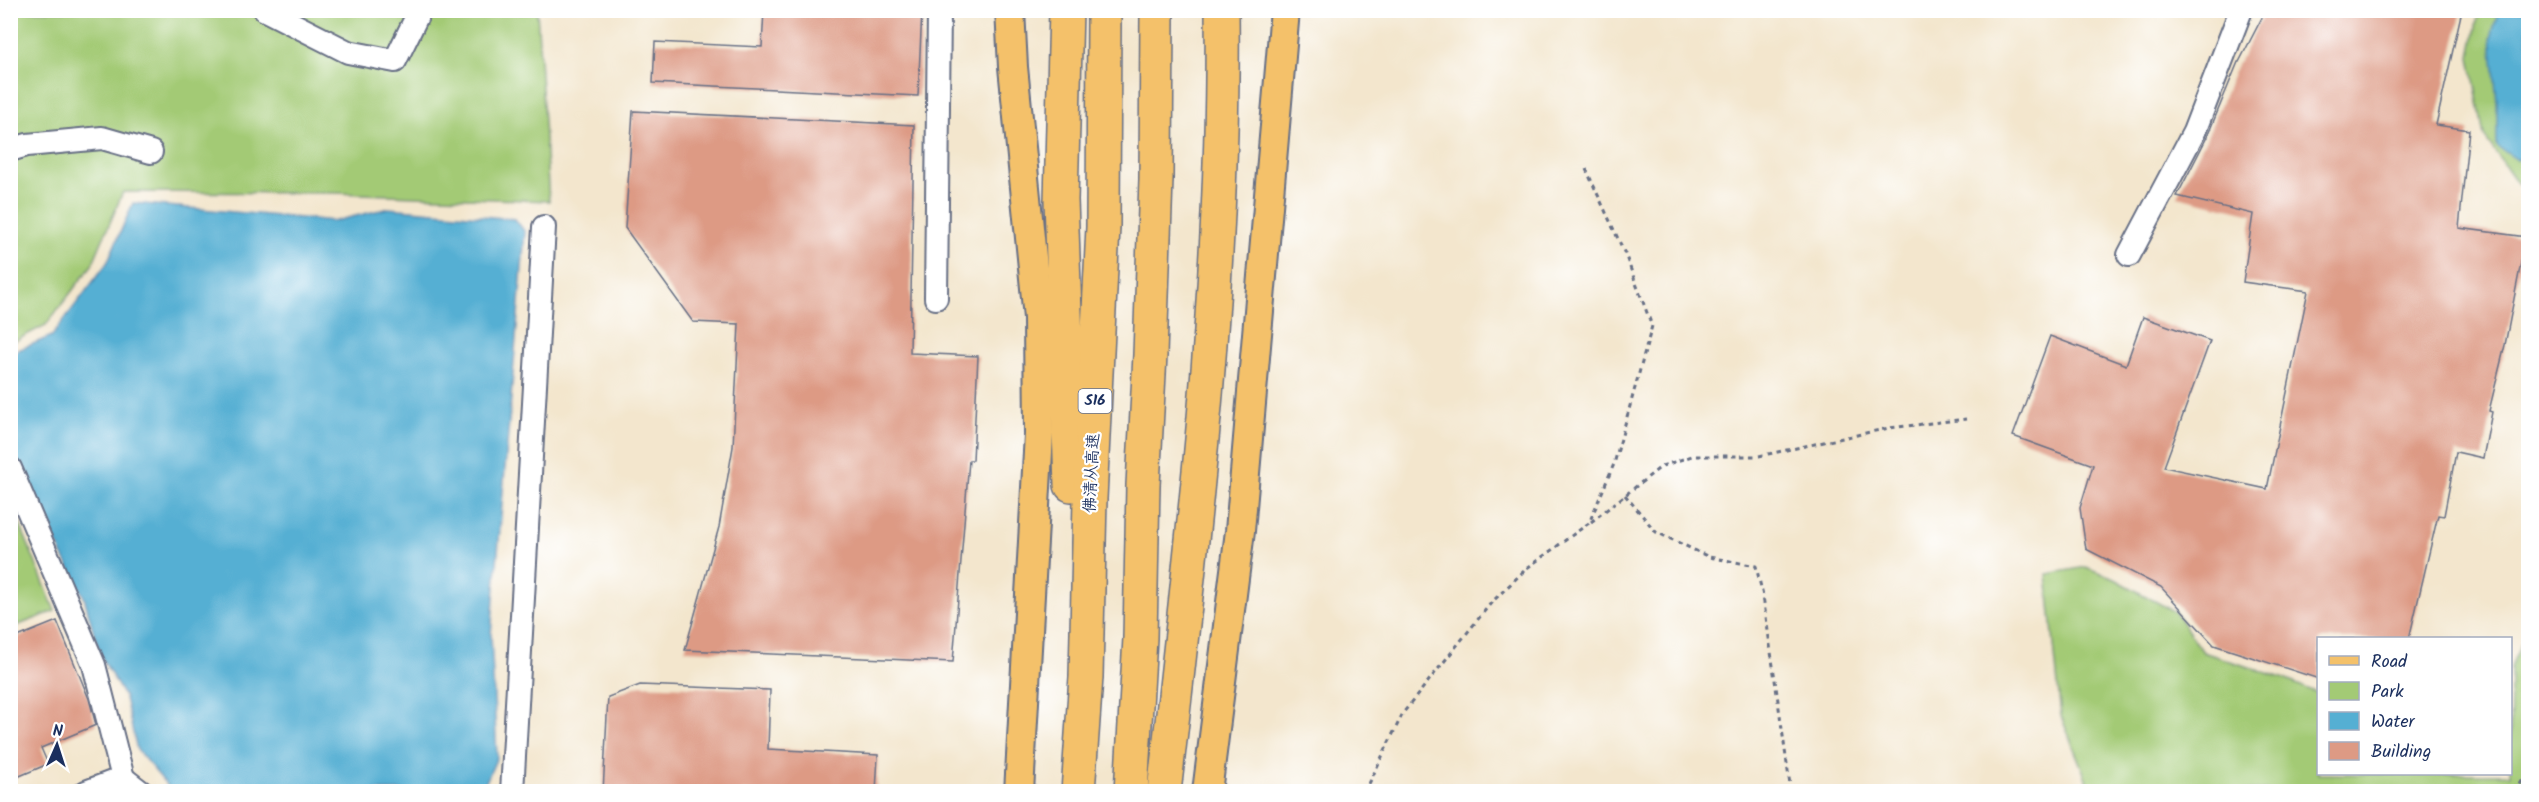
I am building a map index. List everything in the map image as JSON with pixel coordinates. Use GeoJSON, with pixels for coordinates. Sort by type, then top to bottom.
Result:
{"type":"FeatureCollection","features":[{"type":"Feature","properties":{"kind":"highway"},"geometry":{"type":"LineString","coordinates":[[1066,10],[1061,200],[1073,567],[1072,657],[1082,746]]}},
{"type":"Feature","properties":{"kind":"highway","name":"佛清从高速"},"geometry":{"type":"LineString","coordinates":[[1078,792],[1082,746],[1103,227],[1104,10]]}},
{"type":"Feature","properties":{"kind":"highway"},"geometry":{"type":"LineString","coordinates":[[1131,792],[1140,638],[1143,485],[1151,333],[1156,179],[1157,10]]}},
{"type":"Feature","properties":{"kind":"highway"},"geometry":{"type":"LineString","coordinates":[[1164,792],[1198,494],[1214,292],[1222,10]]}},
{"type":"Feature","properties":{"kind":"main road"},"geometry":{"type":"LineString","coordinates":[[1010,10],[1013,67],[1039,330],[1039,434],[1019,792]]}},
{"type":"Feature","properties":{"kind":"main road"},"geometry":{"type":"LineString","coordinates":[[1207,792],[1240,531],[1285,10]]}},
{"type":"Feature","properties":{"kind":"street"},"geometry":{"type":"LineString","coordinates":[[265,10],[348,52],[395,61],[420,10]]}},
{"type":"Feature","properties":{"kind":"street"},"geometry":{"type":"LineString","coordinates":[[936,298],[939,10]]}},
{"type":"Feature","properties":{"kind":"street"},"geometry":{"type":"LineString","coordinates":[[2129,255],[2194,132],[2241,10]]}},
{"type":"Feature","properties":{"kind":"street"},"geometry":{"type":"LineString","coordinates":[[10,150],[27,145],[102,138],[151,152]]}},
{"type":"Feature","properties":{"kind":"street"},"geometry":{"type":"LineString","coordinates":[[512,792],[544,227]]}},
{"type":"Feature","properties":{"kind":"street"},"geometry":{"type":"LineString","coordinates":[[10,468],[94,665],[132,785],[86,792]]}},
{"type":"Feature","properties":{"kind":"path"},"geometry":{"type":"LineString","coordinates":[[1586,169],[1625,254],[1652,326],[1614,464],[1589,523]]}},
{"type":"Feature","properties":{"kind":"path"},"geometry":{"type":"LineString","coordinates":[[1365,792],[1402,713],[1491,603],[1527,568],[1662,466],[1692,456],[1759,456],[1889,428],[1966,419]]}},
{"type":"Feature","properties":{"kind":"path"},"geometry":{"type":"LineString","coordinates":[[1625,495],[1656,532],[1709,557],[1756,566],[1763,596],[1791,792]]}},
{"type":"Feature","properties":{"kind":"path"},"geometry":{"type":"LineString","coordinates":[[2515,792],[2529,772]]}},
{"type":"Feature","properties":{"kind":"green space"},"geometry":{"type":"Polygon","coordinates":[[[11,11],[537,11],[549,201],[335,193],[123,192],[92,265],[46,325],[11,343],[11,11]]]}},
{"type":"Feature","properties":{"kind":"green space"},"geometry":{"type":"Polygon","coordinates":[[[2479,11],[2528,11],[2528,182],[2518,184],[2484,136],[2470,57],[2479,11]]]}},
{"type":"Feature","properties":{"kind":"green space"},"geometry":{"type":"Polygon","coordinates":[[[11,502],[55,611],[10,628],[11,502]]]}},
{"type":"Feature","properties":{"kind":"green space"},"geometry":{"type":"Polygon","coordinates":[[[2086,567],[2115,579],[2175,612],[2203,652],[2279,677],[2317,693],[2317,775],[2512,775],[2512,664],[2528,630],[2528,791],[2091,791],[2061,716],[2047,574],[2086,567]]]}},
{"type":"Feature","properties":{"kind":"water"},"geometry":{"type":"Polygon","coordinates":[[[2498,11],[2528,11],[2528,160],[2516,159],[2497,146],[2497,102],[2491,38],[2498,11]]]}},
{"type":"Feature","properties":{"kind":"water"},"geometry":{"type":"Polygon","coordinates":[[[133,203],[335,221],[388,208],[515,219],[525,232],[491,635],[497,757],[482,791],[172,791],[137,750],[125,698],[100,655],[84,597],[11,454],[11,353],[52,336],[107,263],[133,203]]]}},
{"type":"Feature","properties":{"kind":"building"},"geometry":{"type":"Polygon","coordinates":[[[764,10],[922,10],[918,96],[653,83],[655,42],[762,47],[764,10]]]}},
{"type":"Feature","properties":{"kind":"building"},"geometry":{"type":"Polygon","coordinates":[[[2266,10],[2462,10],[2436,125],[2469,130],[2459,228],[2526,237],[2505,345],[2489,411],[2492,412],[2483,458],[2456,452],[2444,516],[2438,515],[2409,637],[2317,637],[2317,678],[2214,645],[2161,587],[2086,549],[2080,508],[2093,465],[2013,436],[2050,336],[2126,365],[2143,317],[2210,341],[2164,467],[2267,489],[2308,291],[2243,282],[2253,214],[2177,196],[2207,137],[2239,62],[2266,10]]]}},
{"type":"Feature","properties":{"kind":"building"},"geometry":{"type":"Polygon","coordinates":[[[633,111],[914,125],[910,353],[978,356],[973,460],[969,460],[953,662],[685,650],[719,527],[733,447],[739,324],[693,322],[625,228],[633,111]]]}},
{"type":"Feature","properties":{"kind":"building"},"geometry":{"type":"Polygon","coordinates":[[[57,621],[89,699],[96,725],[41,748],[48,764],[10,780],[10,640],[57,621]]]}},
{"type":"Feature","properties":{"kind":"building"},"geometry":{"type":"Polygon","coordinates":[[[640,685],[770,690],[768,749],[878,755],[876,792],[603,792],[608,697],[640,685]]]}}]}
